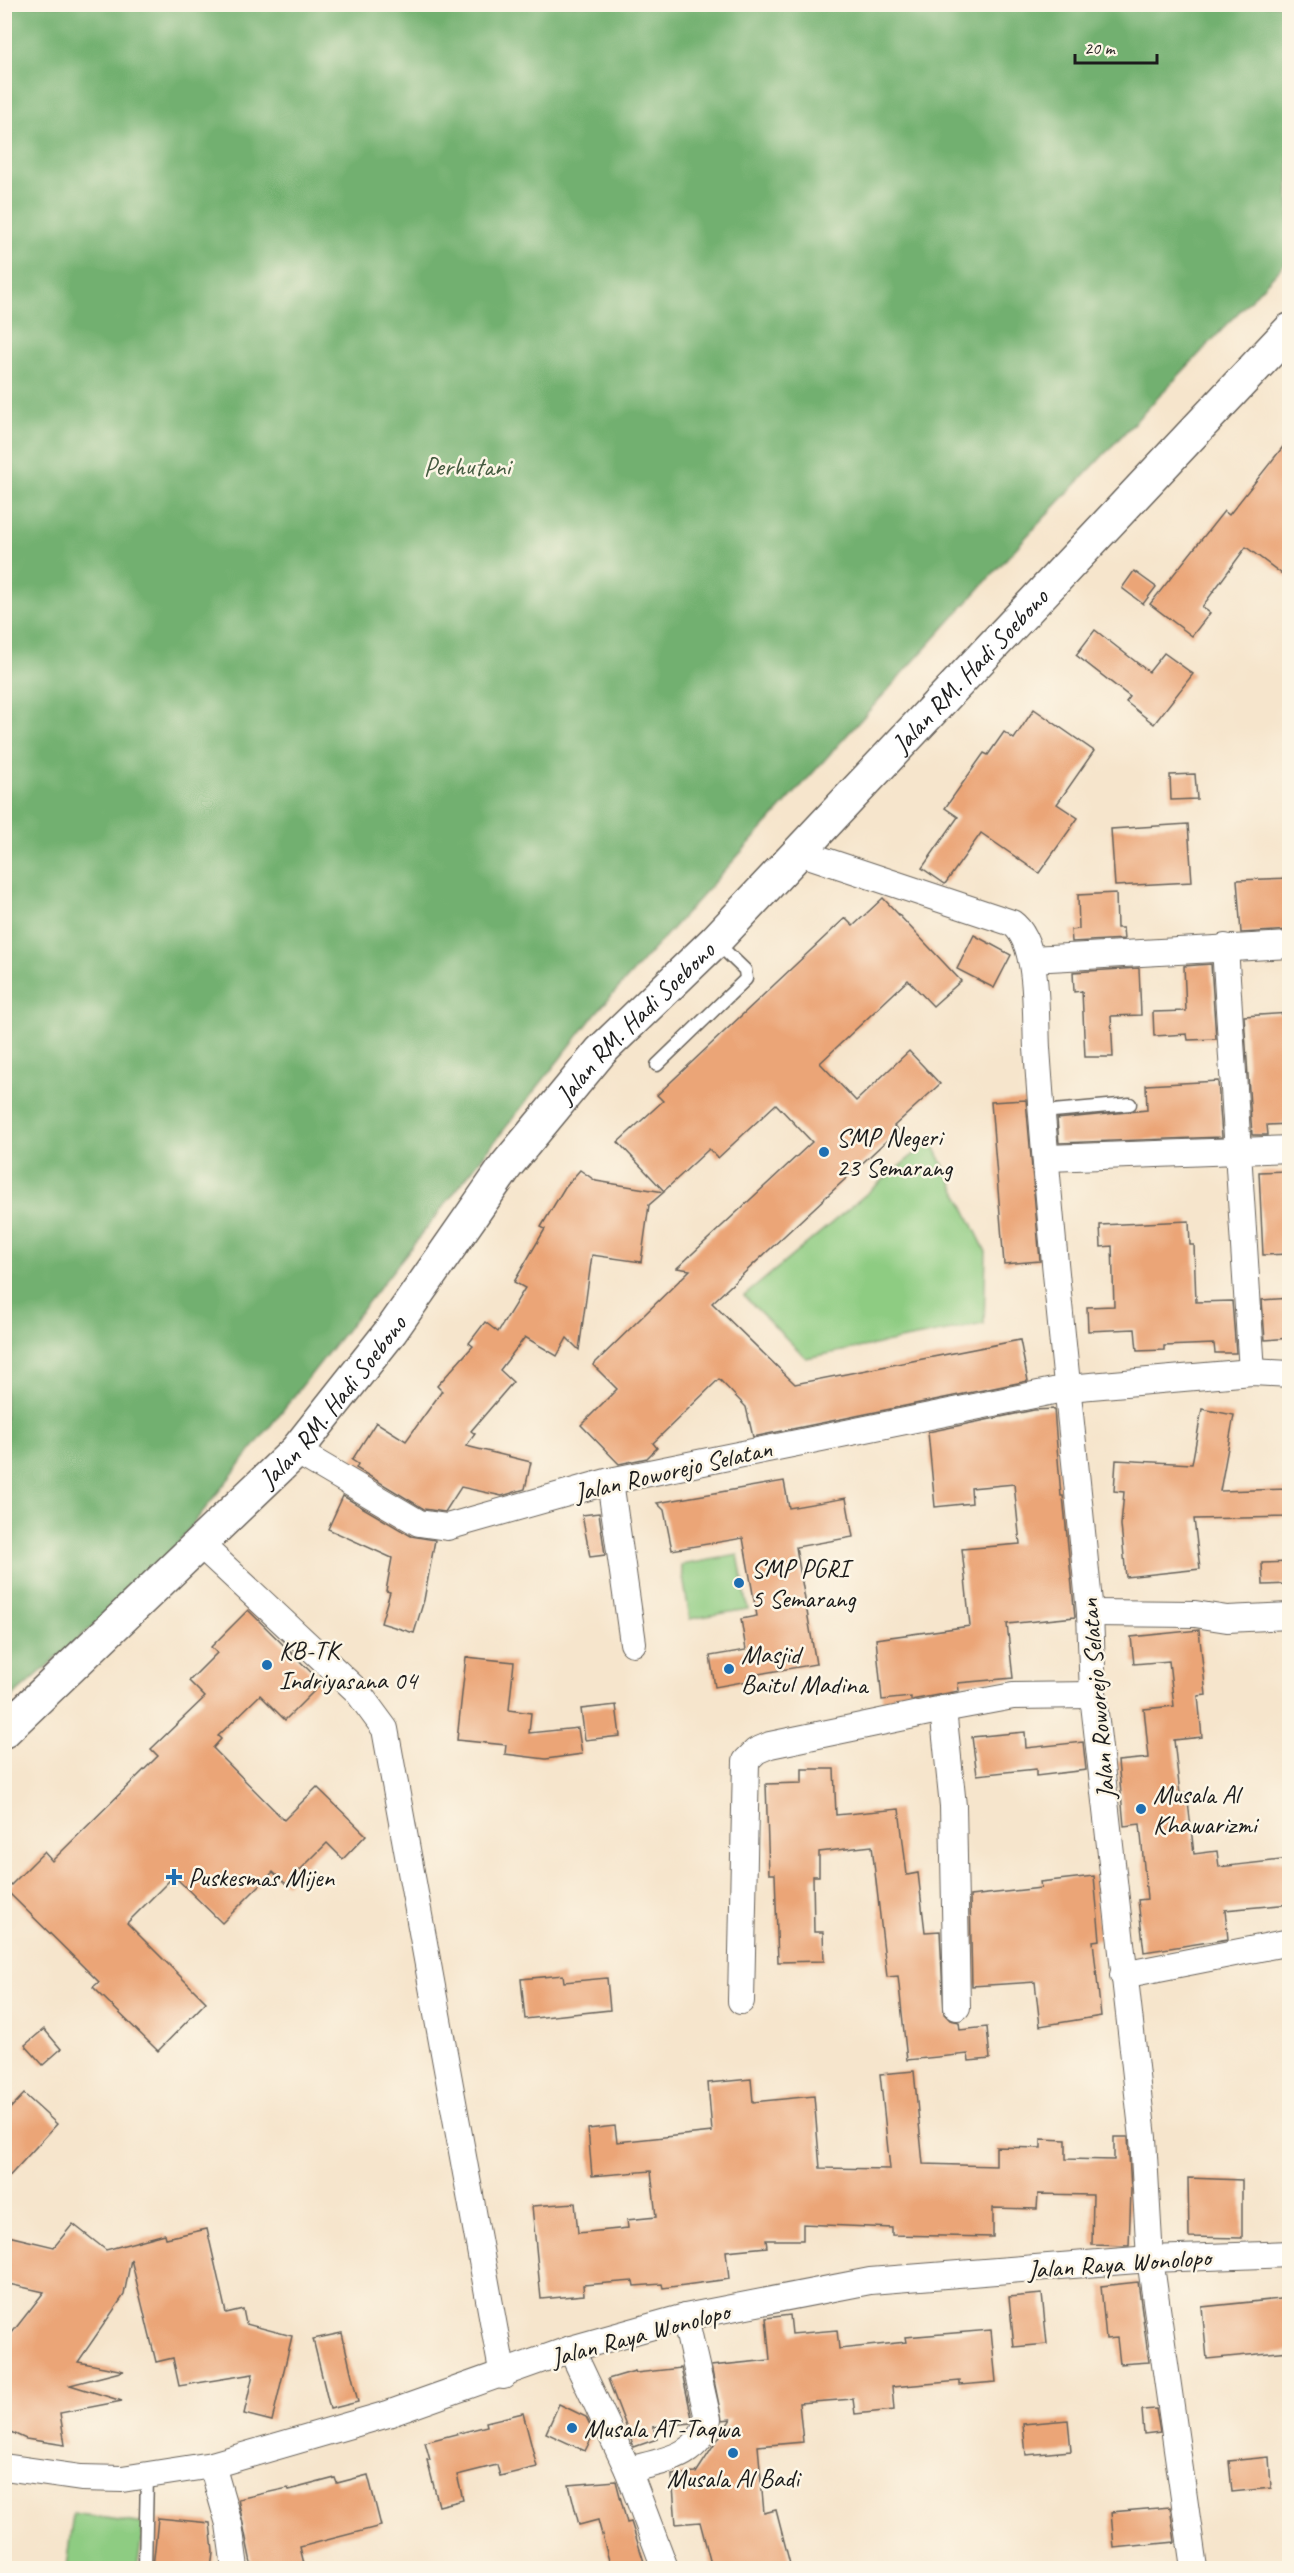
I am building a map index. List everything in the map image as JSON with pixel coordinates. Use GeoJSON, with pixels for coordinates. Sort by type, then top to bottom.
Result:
{"type":"FeatureCollection","features":[{"type":"Feature","properties":{"kind":"main road","name":"Jalan RM. Hadi Soebono"},"geometry":{"type":"LineString","coordinates":[[4,1731],[165,1575],[201,1545],[296,1451],[391,1331],[506,1166],[601,1051],[715,941],[1290,330]]}},
{"type":"Feature","properties":{"kind":"street","name":"Jalan Roworejo Selatan"},"geometry":{"type":"LineString","coordinates":[[800,852],[1012,923],[1023,932],[1031,959],[1042,1112],[1090,1613],[1093,1695],[1143,2138],[1150,2259],[1194,2568]]}},
{"type":"Feature","properties":{"kind":"street"},"geometry":{"type":"LineString","coordinates":[[1031,959],[1290,945]]}},
{"type":"Feature","properties":{"kind":"street"},"geometry":{"type":"LineString","coordinates":[[1225,947],[1236,1151],[1252,1372]]}},
{"type":"Feature","properties":{"kind":"street"},"geometry":{"type":"LineString","coordinates":[[1048,1158],[1290,1149]]}},
{"type":"Feature","properties":{"kind":"street","name":"Jalan Roworejo Selatan"},"geometry":{"type":"LineString","coordinates":[[296,1451],[419,1523],[433,1527],[447,1527],[610,1481],[1068,1388],[1252,1372],[1290,1374]]}},
{"type":"Feature","properties":{"kind":"street"},"geometry":{"type":"LineString","coordinates":[[610,1481],[633,1643]]}},
{"type":"Feature","properties":{"kind":"street"},"geometry":{"type":"LineString","coordinates":[[201,1545],[357,1691],[385,1729],[502,2376]]}},
{"type":"Feature","properties":{"kind":"street"},"geometry":{"type":"LineString","coordinates":[[1090,1613],[1195,1614],[1227,1619],[1290,1616]]}},
{"type":"Feature","properties":{"kind":"street"},"geometry":{"type":"LineString","coordinates":[[741,2001],[746,1761],[756,1750],[770,1745],[1013,1696],[1093,1695]]}},
{"type":"Feature","properties":{"kind":"street"},"geometry":{"type":"LineString","coordinates":[[943,1709],[953,1806],[957,2007]]}},
{"type":"Feature","properties":{"kind":"street"},"geometry":{"type":"LineString","coordinates":[[1123,1975],[1290,1942]]}},
{"type":"Feature","properties":{"kind":"street","name":"Jalan Raya Wonolopo"},"geometry":{"type":"LineString","coordinates":[[4,2467],[81,2478],[122,2479],[213,2465],[388,2414],[502,2376],[571,2349],[685,2317],[870,2281],[1150,2259],[1290,2254]]}},
{"type":"Feature","properties":{"kind":"street"},"geometry":{"type":"LineString","coordinates":[[628,2470],[680,2456],[700,2440],[705,2432],[708,2419],[685,2317]]}},
{"type":"Feature","properties":{"kind":"street"},"geometry":{"type":"LineString","coordinates":[[571,2349],[628,2470],[665,2568]]}},
{"type":"Feature","properties":{"kind":"street"},"geometry":{"type":"LineString","coordinates":[[213,2465],[229,2524],[235,2568]]}},
{"type":"Feature","properties":{"kind":"lane"},"geometry":{"type":"LineString","coordinates":[[657,1065],[746,979],[745,970],[715,941]]}},
{"type":"Feature","properties":{"kind":"lane"},"geometry":{"type":"LineString","coordinates":[[1042,1112],[1130,1104]]}},
{"type":"Feature","properties":{"kind":"lane"},"geometry":{"type":"LineString","coordinates":[[146,2568],[147,2476]]}},
{"type":"Feature","properties":{"kind":"green space","name":"Perhutani"},"geometry":{"type":"Polygon","coordinates":[[[5,5],[1289,5],[1289,259],[1026,537],[596,1013],[156,1571],[5,1703],[5,5]]]}},
{"type":"Feature","properties":{"kind":"green space"},"geometry":{"type":"Polygon","coordinates":[[[931,1140],[986,1252],[984,1324],[806,1358],[744,1296],[931,1140]]]}},
{"type":"Feature","properties":{"kind":"green space"},"geometry":{"type":"Polygon","coordinates":[[[738,1555],[748,1609],[690,1619],[681,1565],[738,1555]]]}},
{"type":"Feature","properties":{"kind":"green space"},"geometry":{"type":"Polygon","coordinates":[[[73,2513],[144,2524],[137,2568],[66,2568],[73,2513]]]}},
{"type":"Feature","properties":{"kind":"building"},"geometry":{"type":"Polygon","coordinates":[[[1290,438],[1290,580],[1246,547],[1202,607],[1210,613],[1192,636],[1150,604],[1224,511],[1229,515],[1290,438]]]}},
{"type":"Feature","properties":{"kind":"building"},"geometry":{"type":"Polygon","coordinates":[[[1134,571],[1156,587],[1143,604],[1122,588],[1134,571]]]}},
{"type":"Feature","properties":{"kind":"building"},"geometry":{"type":"Polygon","coordinates":[[[1095,630],[1149,672],[1164,653],[1193,674],[1154,724],[1126,702],[1130,697],[1076,655],[1095,630]]]}},
{"type":"Feature","properties":{"kind":"building"},"geometry":{"type":"Polygon","coordinates":[[[1034,709],[1094,751],[1057,804],[1078,818],[1039,873],[981,833],[945,884],[922,868],[958,817],[945,808],[984,753],[988,755],[1004,732],[1014,739],[1034,709]]]}},
{"type":"Feature","properties":{"kind":"building"},"geometry":{"type":"Polygon","coordinates":[[[1195,774],[1197,799],[1171,800],[1170,775],[1195,774]]]}},
{"type":"Feature","properties":{"kind":"building"},"geometry":{"type":"Polygon","coordinates":[[[1188,824],[1192,882],[1115,886],[1111,829],[1188,824]]]}},
{"type":"Feature","properties":{"kind":"building"},"geometry":{"type":"Polygon","coordinates":[[[1290,878],[1290,930],[1241,933],[1237,880],[1290,878]]]}},
{"type":"Feature","properties":{"kind":"building"},"geometry":{"type":"Polygon","coordinates":[[[1116,893],[1117,928],[1123,928],[1124,939],[1072,942],[1071,930],[1079,929],[1078,895],[1116,893]]]}},
{"type":"Feature","properties":{"kind":"building"},"geometry":{"type":"Polygon","coordinates":[[[883,898],[961,981],[933,1006],[908,980],[820,1063],[856,1101],[909,1051],[940,1084],[894,1126],[898,1130],[712,1303],[795,1384],[1020,1340],[1028,1381],[753,1437],[746,1407],[719,1379],[653,1443],[657,1448],[647,1458],[619,1464],[581,1425],[617,1389],[593,1365],[690,1270],[677,1268],[812,1142],[776,1104],[718,1158],[709,1149],[664,1191],[618,1142],[663,1101],[657,1095],[845,918],[853,926],[883,898]]]}},
{"type":"Feature","properties":{"kind":"building"},"geometry":{"type":"Polygon","coordinates":[[[974,935],[1011,955],[994,988],[957,969],[974,935]]]}},
{"type":"Feature","properties":{"kind":"building"},"geometry":{"type":"Polygon","coordinates":[[[1211,964],[1216,1039],[1188,1040],[1187,1034],[1154,1036],[1153,1012],[1186,1011],[1184,966],[1211,964]]]}},
{"type":"Feature","properties":{"kind":"building"},"geometry":{"type":"Polygon","coordinates":[[[1139,968],[1141,1015],[1111,1016],[1113,1057],[1085,1057],[1082,991],[1074,992],[1073,972],[1139,968]]]}},
{"type":"Feature","properties":{"kind":"building"},"geometry":{"type":"Polygon","coordinates":[[[1290,1013],[1290,1062],[1287,1062],[1290,1124],[1267,1125],[1268,1135],[1252,1135],[1244,1016],[1290,1013]]]}},
{"type":"Feature","properties":{"kind":"building"},"geometry":{"type":"Polygon","coordinates":[[[1218,1081],[1222,1137],[1059,1143],[1057,1119],[1147,1110],[1146,1085],[1218,1081]]]}},
{"type":"Feature","properties":{"kind":"building"},"geometry":{"type":"Polygon","coordinates":[[[1026,1100],[1040,1261],[1004,1264],[991,1102],[1026,1100]]]}},
{"type":"Feature","properties":{"kind":"building"},"geometry":{"type":"Polygon","coordinates":[[[580,1170],[596,1181],[664,1192],[649,1205],[641,1262],[592,1255],[579,1350],[567,1338],[557,1356],[525,1337],[500,1370],[513,1382],[471,1431],[475,1434],[466,1446],[531,1462],[525,1489],[502,1496],[461,1487],[445,1512],[424,1509],[356,1468],[358,1464],[352,1460],[376,1422],[406,1441],[442,1391],[437,1386],[473,1346],[469,1343],[485,1322],[498,1332],[525,1288],[514,1282],[545,1229],[541,1227],[565,1187],[580,1170]]]}},
{"type":"Feature","properties":{"kind":"building"},"geometry":{"type":"Polygon","coordinates":[[[1290,1171],[1290,1254],[1263,1255],[1259,1172],[1290,1171]]]}},
{"type":"Feature","properties":{"kind":"building"},"geometry":{"type":"Polygon","coordinates":[[[1189,1221],[1190,1245],[1194,1245],[1196,1302],[1232,1301],[1236,1353],[1215,1353],[1214,1344],[1164,1346],[1164,1350],[1137,1351],[1135,1329],[1088,1331],[1087,1307],[1114,1306],[1112,1246],[1101,1247],[1100,1225],[1189,1221]]]}},
{"type":"Feature","properties":{"kind":"building"},"geometry":{"type":"Polygon","coordinates":[[[1290,1298],[1290,1338],[1265,1340],[1262,1300],[1290,1298]]]}},
{"type":"Feature","properties":{"kind":"building"},"geometry":{"type":"Polygon","coordinates":[[[1054,1409],[1075,1617],[1007,1624],[1013,1678],[958,1683],[959,1691],[911,1700],[911,1697],[882,1700],[876,1639],[970,1626],[962,1549],[1020,1544],[1014,1484],[971,1488],[972,1503],[935,1507],[928,1432],[1034,1410],[1054,1409]]]}},
{"type":"Feature","properties":{"kind":"building"},"geometry":{"type":"Polygon","coordinates":[[[1202,1409],[1234,1415],[1220,1491],[1288,1489],[1289,1517],[1194,1519],[1200,1569],[1126,1577],[1121,1525],[1124,1492],[1114,1491],[1116,1460],[1192,1464],[1202,1409]]]}},
{"type":"Feature","properties":{"kind":"building"},"geometry":{"type":"Polygon","coordinates":[[[784,1481],[789,1508],[846,1498],[853,1537],[796,1547],[816,1664],[747,1676],[748,1681],[715,1687],[710,1656],[746,1650],[741,1619],[757,1616],[743,1538],[672,1550],[664,1510],[657,1503],[784,1481]]]}},
{"type":"Feature","properties":{"kind":"building"},"geometry":{"type":"Polygon","coordinates":[[[343,1496],[411,1536],[435,1540],[424,1600],[414,1633],[381,1623],[390,1592],[386,1591],[392,1558],[328,1529],[343,1496]]]}},
{"type":"Feature","properties":{"kind":"building"},"geometry":{"type":"Polygon","coordinates":[[[599,1513],[605,1555],[590,1557],[582,1515],[599,1513]]]}},
{"type":"Feature","properties":{"kind":"building"},"geometry":{"type":"Polygon","coordinates":[[[1290,1562],[1290,1584],[1263,1585],[1262,1563],[1290,1562]]]}},
{"type":"Feature","properties":{"kind":"building","name":"Puskesmas Mijen"},"geometry":{"type":"Polygon","coordinates":[[[248,1610],[322,1683],[285,1720],[260,1695],[218,1736],[221,1739],[213,1748],[284,1820],[317,1787],[366,1835],[343,1859],[327,1843],[286,1884],[273,1872],[222,1923],[174,1876],[127,1923],[206,2002],[158,2051],[93,1987],[99,1982],[6,1890],[44,1852],[52,1861],[158,1756],[151,1749],[205,1697],[189,1681],[217,1653],[211,1647],[248,1610]]]}},
{"type":"Feature","properties":{"kind":"building"},"geometry":{"type":"Polygon","coordinates":[[[1199,1630],[1206,1695],[1198,1696],[1202,1737],[1174,1740],[1180,1794],[1187,1793],[1194,1854],[1217,1851],[1219,1867],[1290,1859],[1290,1904],[1225,1910],[1228,1939],[1144,1952],[1138,1900],[1147,1899],[1140,1824],[1124,1826],[1118,1761],[1149,1758],[1144,1709],[1174,1706],[1169,1661],[1134,1664],[1131,1637],[1199,1630]]]}},
{"type":"Feature","properties":{"kind":"building"},"geometry":{"type":"Polygon","coordinates":[[[466,1657],[514,1662],[509,1710],[531,1713],[529,1733],[578,1728],[582,1754],[546,1759],[505,1754],[506,1745],[457,1740],[466,1657]]]}},
{"type":"Feature","properties":{"kind":"building"},"geometry":{"type":"Polygon","coordinates":[[[616,1705],[620,1736],[585,1740],[581,1709],[616,1705]]]}},
{"type":"Feature","properties":{"kind":"building"},"geometry":{"type":"Polygon","coordinates":[[[1025,1732],[1026,1748],[1083,1742],[1086,1770],[1036,1776],[1036,1769],[977,1775],[972,1737],[1025,1732]]]}},
{"type":"Feature","properties":{"kind":"building"},"geometry":{"type":"Polygon","coordinates":[[[802,1769],[834,1769],[836,1815],[899,1809],[907,1875],[918,1873],[925,1932],[940,1931],[944,2014],[950,2020],[959,2022],[960,2030],[987,2027],[990,2059],[969,2061],[968,2054],[907,2060],[898,1976],[887,1977],[872,1846],[819,1852],[819,1876],[813,1876],[814,1932],[823,1932],[824,1961],[778,1962],[775,1874],[769,1874],[766,1784],[802,1783],[802,1769]]]}},
{"type":"Feature","properties":{"kind":"building"},"geometry":{"type":"Polygon","coordinates":[[[1094,1876],[1100,1940],[1093,1941],[1101,2016],[1040,2026],[1035,1982],[972,1986],[970,1896],[1041,1888],[1040,1882],[1094,1876]]]}},
{"type":"Feature","properties":{"kind":"building"},"geometry":{"type":"Polygon","coordinates":[[[563,1975],[564,1982],[607,1978],[610,2010],[525,2019],[521,1979],[563,1975]]]}},
{"type":"Feature","properties":{"kind":"building"},"geometry":{"type":"Polygon","coordinates":[[[44,2029],[61,2049],[43,2065],[25,2045],[44,2029]]]}},
{"type":"Feature","properties":{"kind":"building"},"geometry":{"type":"Polygon","coordinates":[[[914,2071],[923,2164],[996,2166],[996,2147],[1041,2148],[1041,2139],[1066,2140],[1066,2159],[1114,2160],[1114,2137],[1128,2137],[1131,2190],[1129,2246],[1092,2245],[1093,2195],[1038,2194],[1037,2209],[993,2208],[993,2237],[892,2235],[892,2228],[803,2224],[803,2240],[766,2240],[767,2247],[726,2251],[729,2279],[663,2288],[662,2284],[634,2286],[633,2281],[583,2285],[584,2295],[541,2299],[532,2206],[575,2203],[578,2233],[628,2228],[627,2220],[656,2217],[651,2171],[592,2176],[588,2129],[615,2126],[617,2142],[712,2132],[708,2083],[751,2079],[753,2102],[814,2096],[820,2168],[890,2169],[880,2074],[914,2071]]]}},
{"type":"Feature","properties":{"kind":"building"},"geometry":{"type":"Polygon","coordinates":[[[24,2094],[57,2124],[4,2182],[4,2115],[24,2094]]]}},
{"type":"Feature","properties":{"kind":"building"},"geometry":{"type":"Polygon","coordinates":[[[1188,2178],[1242,2180],[1242,2238],[1189,2237],[1188,2178]]]}},
{"type":"Feature","properties":{"kind":"building"},"geometry":{"type":"Polygon","coordinates":[[[73,2224],[106,2250],[165,2234],[166,2238],[207,2229],[226,2313],[243,2309],[246,2324],[292,2336],[272,2421],[244,2414],[253,2374],[179,2386],[173,2358],[156,2362],[131,2259],[124,2295],[78,2362],[124,2371],[70,2385],[122,2401],[60,2413],[65,2445],[26,2439],[4,2429],[4,2343],[44,2292],[4,2283],[4,2252],[8,2236],[54,2247],[73,2224]]]}},
{"type":"Feature","properties":{"kind":"building"},"geometry":{"type":"Polygon","coordinates":[[[1138,2282],[1149,2362],[1120,2364],[1117,2338],[1106,2339],[1101,2286],[1138,2282]]]}},
{"type":"Feature","properties":{"kind":"building"},"geometry":{"type":"Polygon","coordinates":[[[1042,2294],[1047,2344],[1014,2347],[1009,2297],[1042,2294]]]}},
{"type":"Feature","properties":{"kind":"building"},"geometry":{"type":"Polygon","coordinates":[[[1290,2298],[1290,2351],[1207,2359],[1202,2307],[1290,2298]]]}},
{"type":"Feature","properties":{"kind":"building"},"geometry":{"type":"Polygon","coordinates":[[[790,2315],[792,2334],[837,2330],[839,2349],[906,2342],[905,2337],[991,2330],[996,2382],[960,2385],[960,2381],[892,2387],[894,2410],[855,2414],[853,2399],[799,2403],[803,2442],[758,2446],[764,2513],[776,2510],[791,2568],[712,2568],[700,2522],[676,2524],[672,2475],[696,2473],[731,2419],[722,2420],[711,2366],[770,2360],[766,2318],[790,2315]]]}},
{"type":"Feature","properties":{"kind":"building"},"geometry":{"type":"Polygon","coordinates":[[[342,2333],[358,2402],[330,2409],[313,2339],[342,2333]]]}},
{"type":"Feature","properties":{"kind":"building"},"geometry":{"type":"Polygon","coordinates":[[[681,2368],[692,2418],[691,2423],[653,2427],[657,2439],[634,2447],[608,2379],[635,2371],[636,2373],[681,2368]]]}},
{"type":"Feature","properties":{"kind":"building","name":"Musala AT-Taqwa"},"geometry":{"type":"Polygon","coordinates":[[[559,2404],[586,2417],[594,2433],[585,2451],[546,2433],[559,2404]]]}},
{"type":"Feature","properties":{"kind":"building"},"geometry":{"type":"Polygon","coordinates":[[[1156,2409],[1160,2432],[1144,2434],[1142,2410],[1156,2409]]]}},
{"type":"Feature","properties":{"kind":"building"},"geometry":{"type":"Polygon","coordinates":[[[523,2413],[537,2467],[500,2476],[497,2465],[457,2475],[463,2500],[439,2506],[427,2460],[430,2460],[425,2442],[487,2426],[486,2422],[523,2413]]]}},
{"type":"Feature","properties":{"kind":"building"},"geometry":{"type":"Polygon","coordinates":[[[1068,2420],[1071,2451],[1026,2455],[1023,2424],[1068,2420]]]}},
{"type":"Feature","properties":{"kind":"building"},"geometry":{"type":"Polygon","coordinates":[[[1269,2457],[1271,2488],[1232,2492],[1229,2461],[1269,2457]]]}},
{"type":"Feature","properties":{"kind":"building"},"geometry":{"type":"Polygon","coordinates":[[[368,2475],[381,2526],[300,2547],[304,2564],[280,2568],[252,2568],[238,2499],[288,2488],[289,2490],[335,2478],[337,2483],[368,2475]]]}},
{"type":"Feature","properties":{"kind":"building"},"geometry":{"type":"Polygon","coordinates":[[[616,2481],[627,2523],[631,2522],[646,2568],[611,2568],[598,2520],[579,2525],[569,2485],[616,2481]]]}},
{"type":"Feature","properties":{"kind":"building"},"geometry":{"type":"Polygon","coordinates":[[[1170,2507],[1175,2542],[1114,2548],[1111,2512],[1170,2507]]]}},
{"type":"Feature","properties":{"kind":"building"},"geometry":{"type":"Polygon","coordinates":[[[158,2518],[210,2523],[213,2552],[211,2568],[153,2568],[158,2518]]]}},
{"type":"Feature","properties":{"kind":"place","name":"SMP Negeri 23 Semarang"},"geometry":{"type":"Point","coordinates":[824,1152]}},
{"type":"Feature","properties":{"kind":"place","name":"SMP PGRI 5 Semarang"},"geometry":{"type":"Point","coordinates":[739,1583]}},
{"type":"Feature","properties":{"kind":"place","name":"KB-TK Indriyasana 04"},"geometry":{"type":"Point","coordinates":[267,1665]}},
{"type":"Feature","properties":{"kind":"place","name":"Masjid Baitul Madina"},"geometry":{"type":"Point","coordinates":[729,1669]}},
{"type":"Feature","properties":{"kind":"place","name":"Musala Al Khawarizmi"},"geometry":{"type":"Point","coordinates":[1141,1809]}},
{"type":"Feature","properties":{"kind":"place","name":"Puskesmas Mijen"},"geometry":{"type":"Point","coordinates":[174,1877]}},
{"type":"Feature","properties":{"kind":"place","name":"Musala AT-Taqwa"},"geometry":{"type":"Point","coordinates":[572,2428]}},
{"type":"Feature","properties":{"kind":"place","name":"Musala Al Badi"},"geometry":{"type":"Point","coordinates":[733,2453]}}]}
